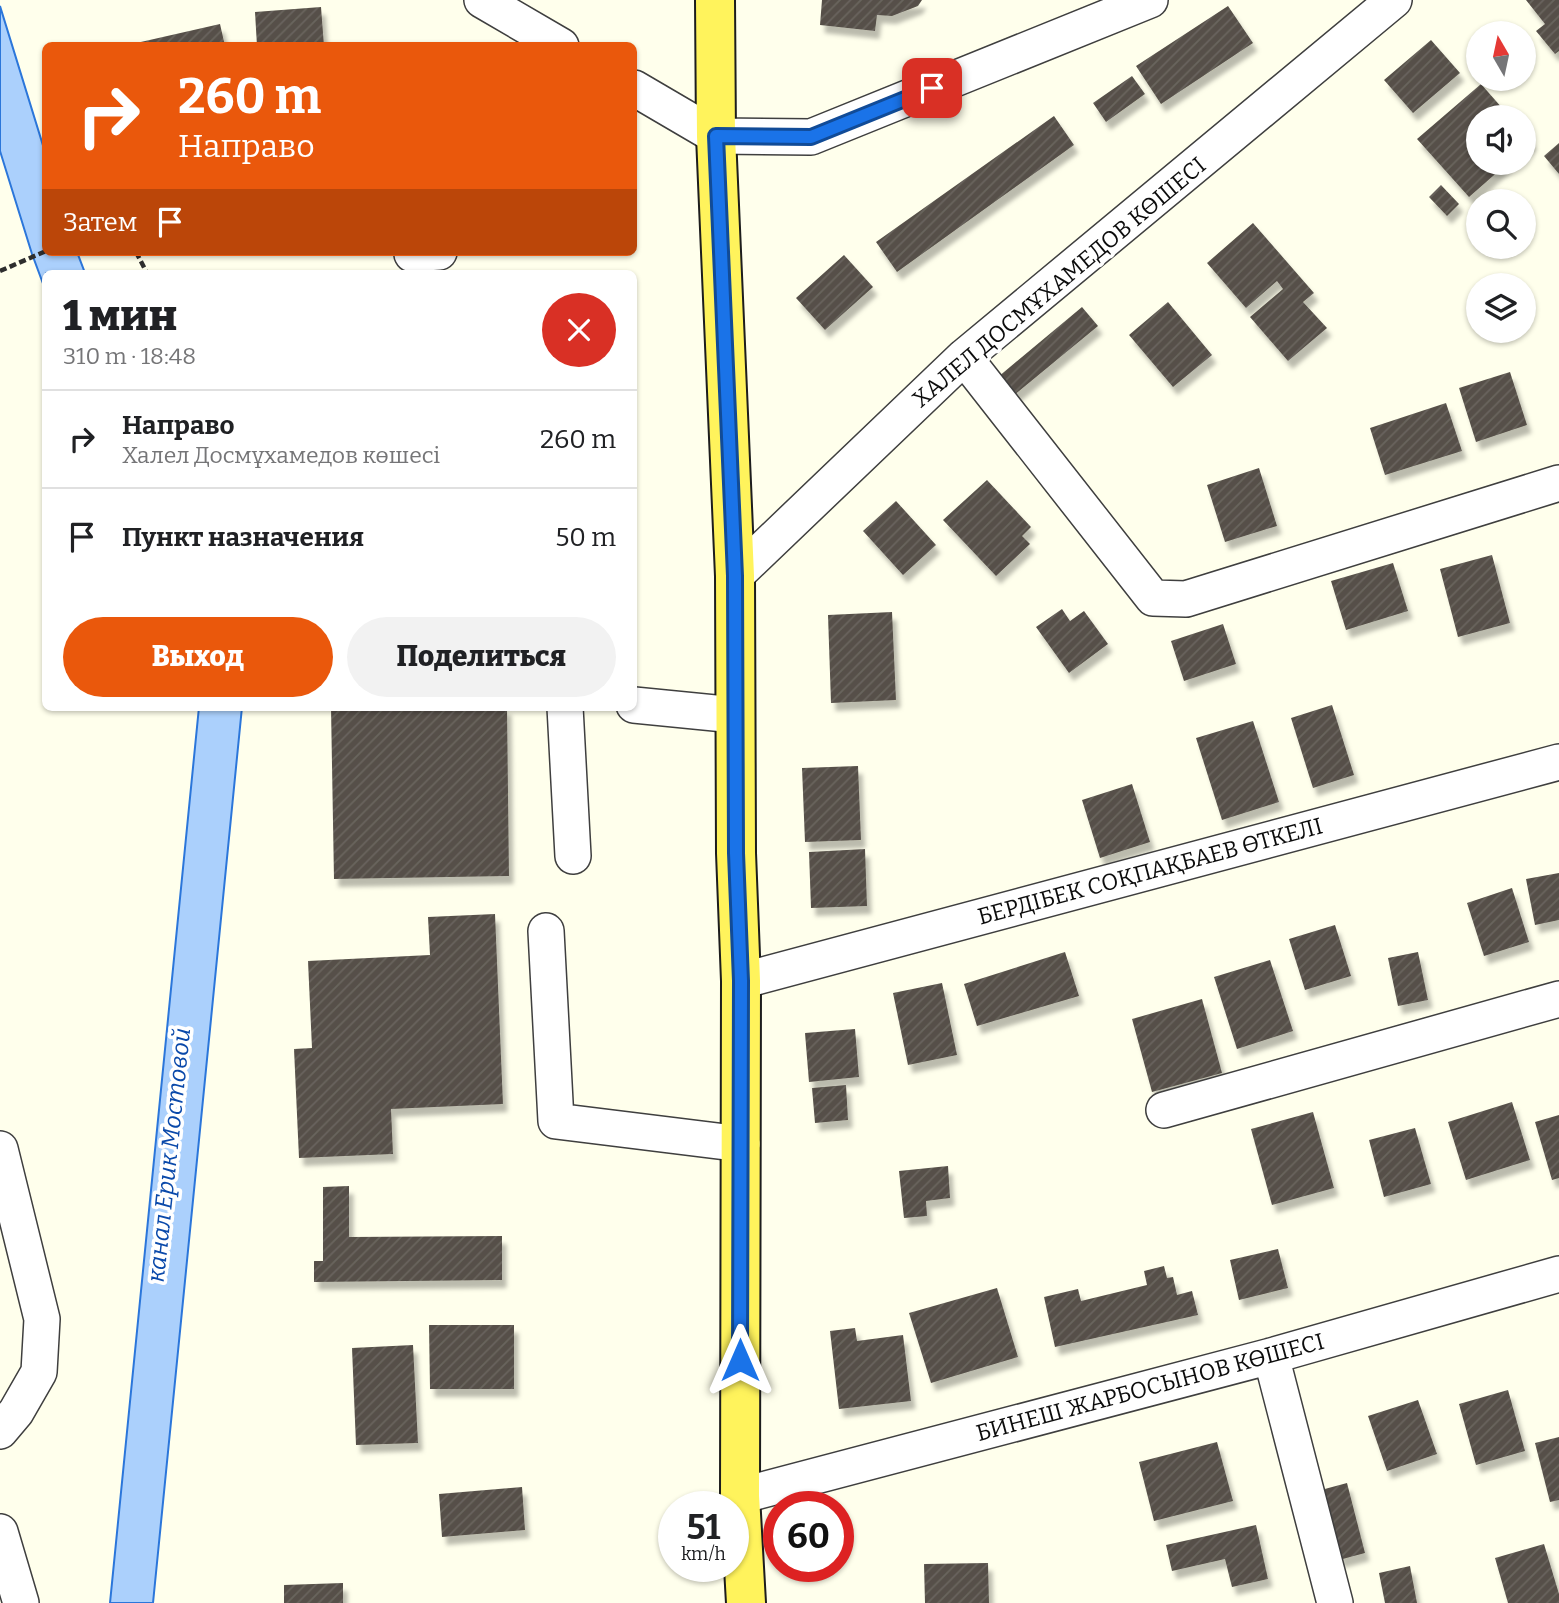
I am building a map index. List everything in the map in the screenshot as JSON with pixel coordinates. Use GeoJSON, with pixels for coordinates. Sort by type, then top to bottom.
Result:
{"type":"FeatureCollection","features":[{"type":"Feature","properties":{"kind":"main road"},"geometry":{"type":"LineString","coordinates":[[715,0],[716,136],[735,576],[736,853],[741,981],[742,1144],[740,1491]]}},
{"type":"Feature","properties":{"kind":"main road"},"geometry":{"type":"LineString","coordinates":[[745,1582],[746,1603]]}},
{"type":"Feature","properties":{"kind":"street"},"geometry":{"type":"LineString","coordinates":[[482,0],[554,42]]}},
{"type":"Feature","properties":{"kind":"street"},"geometry":{"type":"LineString","coordinates":[[637,96],[716,136],[811,137],[1150,0]]}},
{"type":"Feature","properties":{"kind":"street","name":"ХАЛЕЛ ДОСМҰХАМЕДОВ КӨШЕСІ"},"geometry":{"type":"LineString","coordinates":[[735,576],[964,357],[1394,0]]}},
{"type":"Feature","properties":{"kind":"street"},"geometry":{"type":"LineString","coordinates":[[964,357],[1153,598],[1186,599],[1559,483]]}},
{"type":"Feature","properties":{"kind":"street"},"geometry":{"type":"LineString","coordinates":[[637,705],[735,715]]}},
{"type":"Feature","properties":{"kind":"street"},"geometry":{"type":"LineString","coordinates":[[565,711],[573,856]]}},
{"type":"Feature","properties":{"kind":"street","name":"БЕРДІБЕК СОҚПАҚБАЕВ ӨТКЕЛІ"},"geometry":{"type":"LineString","coordinates":[[741,981],[1559,762]]}},
{"type":"Feature","properties":{"kind":"street"},"geometry":{"type":"LineString","coordinates":[[546,931],[556,1121],[742,1144]]}},
{"type":"Feature","properties":{"kind":"street"},"geometry":{"type":"LineString","coordinates":[[1164,1110],[1559,999]]}},
{"type":"Feature","properties":{"kind":"street"},"geometry":{"type":"LineString","coordinates":[[0,1149],[42,1319],[39,1372],[16,1412],[0,1431]]}},
{"type":"Feature","properties":{"kind":"street","name":"БИНЕШ ЖАРБОСЫНОВ КӨШЕСІ"},"geometry":{"type":"LineString","coordinates":[[749,1494],[1271,1356],[1559,1274]]}},
{"type":"Feature","properties":{"kind":"street"},"geometry":{"type":"LineString","coordinates":[[1271,1356],[1335,1603]]}},
{"type":"Feature","properties":{"kind":"street"},"geometry":{"type":"LineString","coordinates":[[0,1532],[21,1603]]}},
{"type":"Feature","properties":{"kind":"path"},"geometry":{"type":"LineString","coordinates":[[0,271],[42,253]]}},
{"type":"Feature","properties":{"kind":"water"},"geometry":{"type":"Polygon","coordinates":[[[0,6],[42,142],[42,256],[79,256],[84,270],[42,270],[42,281],[0,151],[0,6]]]}},
{"type":"Feature","properties":{"kind":"water","name":"канал Ерик Мостовой"},"geometry":{"type":"Polygon","coordinates":[[[199,711],[242,711],[153,1603],[110,1603],[199,711]]]}},
{"type":"Feature","properties":{"kind":"building"},"geometry":{"type":"Polygon","coordinates":[[[822,0],[922,0],[918,6],[892,16],[877,15],[875,31],[820,25],[822,0]]]}},
{"type":"Feature","properties":{"kind":"building"},"geometry":{"type":"Polygon","coordinates":[[[1526,0],[1559,0],[1559,51],[1555,54],[1536,31],[1545,24],[1526,0]]]}},
{"type":"Feature","properties":{"kind":"building"},"geometry":{"type":"Polygon","coordinates":[[[1228,6],[1253,43],[1161,104],[1136,66],[1228,6]]]}},
{"type":"Feature","properties":{"kind":"building"},"geometry":{"type":"Polygon","coordinates":[[[321,7],[324,42],[257,42],[255,12],[321,7]]]}},
{"type":"Feature","properties":{"kind":"building"},"geometry":{"type":"Polygon","coordinates":[[[220,24],[224,42],[141,42],[220,24]]]}},
{"type":"Feature","properties":{"kind":"building"},"geometry":{"type":"Polygon","coordinates":[[[1431,40],[1460,73],[1413,113],[1384,80],[1431,40]]]}},
{"type":"Feature","properties":{"kind":"building"},"geometry":{"type":"Polygon","coordinates":[[[1132,76],[1145,94],[1106,122],[1093,103],[1132,76]]]}},
{"type":"Feature","properties":{"kind":"building"},"geometry":{"type":"Polygon","coordinates":[[[1473,91],[1487,91],[1499,105],[1466,105],[1466,175],[1494,175],[1478,189],[1466,189],[1466,194],[1417,139],[1473,91]]]}},
{"type":"Feature","properties":{"kind":"building"},"geometry":{"type":"Polygon","coordinates":[[[1054,116],[1074,145],[897,272],[876,242],[1054,116]]]}},
{"type":"Feature","properties":{"kind":"building"},"geometry":{"type":"Polygon","coordinates":[[[1559,143],[1559,174],[1544,156],[1559,143]]]}},
{"type":"Feature","properties":{"kind":"building"},"geometry":{"type":"Polygon","coordinates":[[[1441,185],[1459,204],[1447,216],[1429,197],[1441,185]]]}},
{"type":"Feature","properties":{"kind":"building"},"geometry":{"type":"Polygon","coordinates":[[[1253,223],[1314,293],[1303,302],[1327,328],[1288,361],[1250,317],[1283,289],[1277,281],[1246,308],[1207,263],[1253,223]]]}},
{"type":"Feature","properties":{"kind":"building"},"geometry":{"type":"Polygon","coordinates":[[[844,255],[873,287],[825,330],[796,298],[844,255]]]}},
{"type":"Feature","properties":{"kind":"building"},"geometry":{"type":"Polygon","coordinates":[[[1168,302],[1212,355],[1173,387],[1129,335],[1168,302]]]}},
{"type":"Feature","properties":{"kind":"building"},"geometry":{"type":"Polygon","coordinates":[[[1082,307],[1098,326],[1013,396],[998,377],[1082,307]]]}},
{"type":"Feature","properties":{"kind":"building"},"geometry":{"type":"Polygon","coordinates":[[[1510,372],[1527,425],[1476,442],[1459,388],[1510,372]]]}},
{"type":"Feature","properties":{"kind":"building"},"geometry":{"type":"Polygon","coordinates":[[[1446,403],[1462,451],[1385,475],[1370,428],[1446,403]]]}},
{"type":"Feature","properties":{"kind":"building"},"geometry":{"type":"Polygon","coordinates":[[[1259,468],[1277,526],[1225,542],[1207,485],[1259,468]]]}},
{"type":"Feature","properties":{"kind":"building"},"geometry":{"type":"Polygon","coordinates":[[[987,480],[1031,527],[1022,536],[1030,544],[996,576],[943,520],[987,480]]]}},
{"type":"Feature","properties":{"kind":"building"},"geometry":{"type":"Polygon","coordinates":[[[896,501],[936,545],[903,575],[863,531],[896,501]]]}},
{"type":"Feature","properties":{"kind":"building"},"geometry":{"type":"Polygon","coordinates":[[[1492,555],[1510,623],[1458,637],[1440,569],[1492,555]]]}},
{"type":"Feature","properties":{"kind":"building"},"geometry":{"type":"Polygon","coordinates":[[[1393,563],[1408,611],[1346,630],[1331,581],[1393,563]]]}},
{"type":"Feature","properties":{"kind":"building"},"geometry":{"type":"Polygon","coordinates":[[[1062,609],[1070,621],[1084,611],[1108,644],[1069,673],[1036,627],[1062,609]]]}},
{"type":"Feature","properties":{"kind":"building"},"geometry":{"type":"Polygon","coordinates":[[[892,612],[896,700],[831,703],[828,615],[892,612]]]}},
{"type":"Feature","properties":{"kind":"building"},"geometry":{"type":"Polygon","coordinates":[[[1223,624],[1236,664],[1184,681],[1171,641],[1223,624]]]}},
{"type":"Feature","properties":{"kind":"building"},"geometry":{"type":"Polygon","coordinates":[[[1332,705],[1354,775],[1313,788],[1291,718],[1332,705]]]}},
{"type":"Feature","properties":{"kind":"building"},"geometry":{"type":"Polygon","coordinates":[[[331,711],[507,711],[509,876],[334,879],[331,711]]]}},
{"type":"Feature","properties":{"kind":"building"},"geometry":{"type":"Polygon","coordinates":[[[1253,721],[1279,802],[1222,820],[1196,738],[1253,721]]]}},
{"type":"Feature","properties":{"kind":"building"},"geometry":{"type":"Polygon","coordinates":[[[858,766],[861,840],[805,842],[802,768],[858,766]]]}},
{"type":"Feature","properties":{"kind":"building"},"geometry":{"type":"Polygon","coordinates":[[[1132,784],[1150,842],[1100,858],[1082,800],[1132,784]]]}},
{"type":"Feature","properties":{"kind":"building"},"geometry":{"type":"Polygon","coordinates":[[[865,849],[867,906],[811,908],[809,852],[865,849]]]}},
{"type":"Feature","properties":{"kind":"building"},"geometry":{"type":"Polygon","coordinates":[[[1559,873],[1559,920],[1535,925],[1526,879],[1559,873]]]}},
{"type":"Feature","properties":{"kind":"building"},"geometry":{"type":"Polygon","coordinates":[[[1512,888],[1529,942],[1484,956],[1467,903],[1512,888]]]}},
{"type":"Feature","properties":{"kind":"building"},"geometry":{"type":"Polygon","coordinates":[[[495,914],[503,1104],[391,1109],[393,1154],[299,1158],[294,1049],[312,1048],[308,961],[430,955],[428,917],[495,914]]]}},
{"type":"Feature","properties":{"kind":"building"},"geometry":{"type":"Polygon","coordinates":[[[1335,925],[1351,976],[1305,990],[1289,939],[1335,925]]]}},
{"type":"Feature","properties":{"kind":"building"},"geometry":{"type":"Polygon","coordinates":[[[1065,952],[1079,996],[977,1026],[964,984],[1065,952]]]}},
{"type":"Feature","properties":{"kind":"building"},"geometry":{"type":"Polygon","coordinates":[[[1418,952],[1428,1000],[1398,1006],[1388,958],[1418,952]]]}},
{"type":"Feature","properties":{"kind":"building"},"geometry":{"type":"Polygon","coordinates":[[[1270,960],[1293,1031],[1237,1049],[1214,977],[1270,960]]]}},
{"type":"Feature","properties":{"kind":"building"},"geometry":{"type":"Polygon","coordinates":[[[942,983],[957,1055],[908,1065],[893,993],[942,983]]]}},
{"type":"Feature","properties":{"kind":"building"},"geometry":{"type":"Polygon","coordinates":[[[1202,999],[1222,1073],[1152,1092],[1132,1019],[1202,999]]]}},
{"type":"Feature","properties":{"kind":"building"},"geometry":{"type":"Polygon","coordinates":[[[855,1029],[859,1077],[809,1082],[805,1033],[855,1029]]]}},
{"type":"Feature","properties":{"kind":"building"},"geometry":{"type":"Polygon","coordinates":[[[846,1085],[848,1120],[815,1123],[812,1088],[846,1085]]]}},
{"type":"Feature","properties":{"kind":"building"},"geometry":{"type":"Polygon","coordinates":[[[1512,1102],[1530,1160],[1466,1180],[1448,1122],[1512,1102]]]}},
{"type":"Feature","properties":{"kind":"building"},"geometry":{"type":"Polygon","coordinates":[[[1313,1112],[1334,1188],[1272,1205],[1251,1129],[1313,1112]]]}},
{"type":"Feature","properties":{"kind":"building"},"geometry":{"type":"Polygon","coordinates":[[[1559,1115],[1559,1178],[1552,1180],[1535,1122],[1559,1115]]]}},
{"type":"Feature","properties":{"kind":"building"},"geometry":{"type":"Polygon","coordinates":[[[1415,1128],[1431,1184],[1384,1197],[1369,1140],[1415,1128]]]}},
{"type":"Feature","properties":{"kind":"building"},"geometry":{"type":"Polygon","coordinates":[[[948,1166],[950,1198],[926,1201],[927,1216],[904,1218],[899,1171],[948,1166]]]}},
{"type":"Feature","properties":{"kind":"building"},"geometry":{"type":"Polygon","coordinates":[[[349,1186],[349,1237],[502,1236],[502,1280],[314,1282],[314,1261],[323,1261],[323,1187],[349,1186]]]}},
{"type":"Feature","properties":{"kind":"building"},"geometry":{"type":"Polygon","coordinates":[[[1278,1249],[1288,1288],[1239,1300],[1230,1260],[1278,1249]]]}},
{"type":"Feature","properties":{"kind":"building"},"geometry":{"type":"Polygon","coordinates":[[[1164,1266],[1167,1278],[1173,1277],[1177,1295],[1192,1291],[1198,1315],[1055,1347],[1044,1297],[1078,1289],[1081,1301],[1147,1285],[1144,1271],[1164,1266]]]}},
{"type":"Feature","properties":{"kind":"building"},"geometry":{"type":"Polygon","coordinates":[[[997,1288],[1018,1357],[931,1383],[909,1313],[997,1288]]]}},
{"type":"Feature","properties":{"kind":"building"},"geometry":{"type":"Polygon","coordinates":[[[429,1325],[514,1325],[514,1389],[430,1389],[429,1325]]]}},
{"type":"Feature","properties":{"kind":"building"},"geometry":{"type":"Polygon","coordinates":[[[855,1328],[857,1341],[903,1335],[911,1401],[839,1409],[830,1331],[855,1328]]]}},
{"type":"Feature","properties":{"kind":"building"},"geometry":{"type":"Polygon","coordinates":[[[413,1345],[418,1443],[356,1445],[352,1348],[413,1345]]]}},
{"type":"Feature","properties":{"kind":"building"},"geometry":{"type":"Polygon","coordinates":[[[1508,1390],[1525,1451],[1476,1465],[1459,1404],[1508,1390]]]}},
{"type":"Feature","properties":{"kind":"building"},"geometry":{"type":"Polygon","coordinates":[[[1418,1400],[1437,1454],[1387,1471],[1368,1416],[1418,1400]]]}},
{"type":"Feature","properties":{"kind":"building"},"geometry":{"type":"Polygon","coordinates":[[[1559,1437],[1559,1500],[1550,1502],[1535,1443],[1559,1437]]]}},
{"type":"Feature","properties":{"kind":"building"},"geometry":{"type":"Polygon","coordinates":[[[1217,1442],[1233,1501],[1154,1521],[1139,1462],[1217,1442]]]}},
{"type":"Feature","properties":{"kind":"building"},"geometry":{"type":"Polygon","coordinates":[[[1347,1483],[1365,1553],[1339,1560],[1321,1490],[1347,1483]]]}},
{"type":"Feature","properties":{"kind":"building"},"geometry":{"type":"Polygon","coordinates":[[[522,1487],[525,1530],[442,1537],[439,1494],[522,1487]]]}},
{"type":"Feature","properties":{"kind":"building"},"geometry":{"type":"Polygon","coordinates":[[[1256,1525],[1268,1579],[1232,1587],[1225,1559],[1172,1571],[1166,1545],[1256,1525]]]}},
{"type":"Feature","properties":{"kind":"building"},"geometry":{"type":"Polygon","coordinates":[[[1544,1544],[1559,1594],[1559,1603],[1508,1603],[1495,1558],[1544,1544]]]}},
{"type":"Feature","properties":{"kind":"building"},"geometry":{"type":"Polygon","coordinates":[[[988,1563],[989,1603],[925,1603],[924,1564],[988,1563]]]}},
{"type":"Feature","properties":{"kind":"building"},"geometry":{"type":"Polygon","coordinates":[[[1410,1566],[1417,1603],[1385,1603],[1379,1573],[1410,1566]]]}},
{"type":"Feature","properties":{"kind":"building"},"geometry":{"type":"Polygon","coordinates":[[[343,1583],[343,1603],[284,1603],[284,1585],[343,1583]]]}},
{"type":"Feature","properties":{"kind":"route"},"geometry":{"type":"LineString","coordinates":[[740,1360],[741,981],[736,853],[735,576],[716,136],[811,137],[932,88]]}}]}
